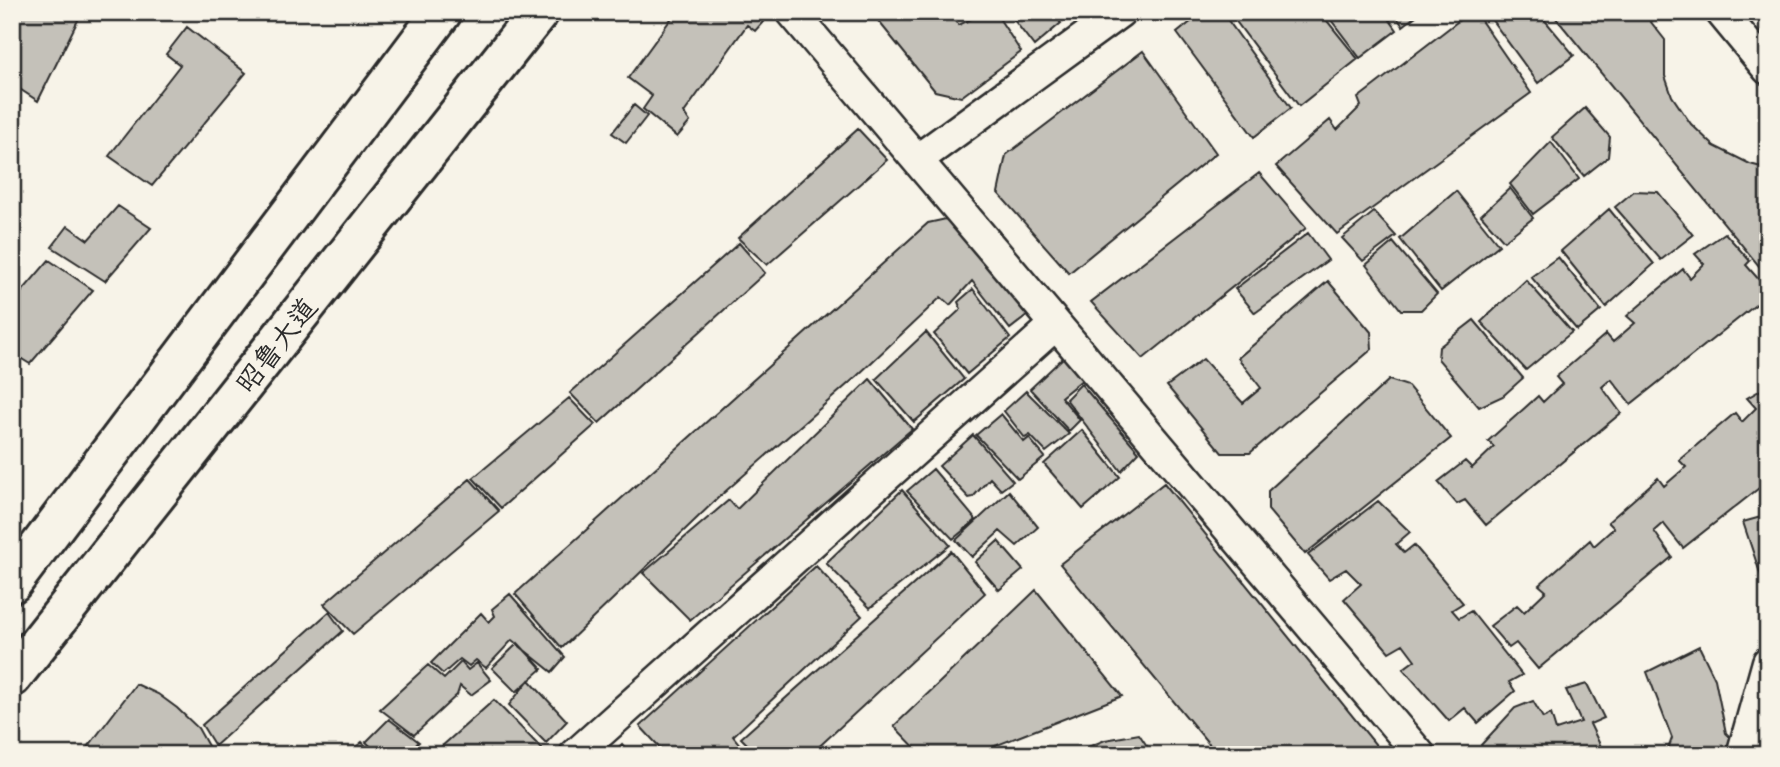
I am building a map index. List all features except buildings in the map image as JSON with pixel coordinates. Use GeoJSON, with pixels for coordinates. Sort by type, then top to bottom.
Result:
{"type":"FeatureCollection","features":[{"type":"Feature","properties":{"kind":"highway"},"geometry":{"type":"LineString","coordinates":[[12,583],[442,12]]}},
{"type":"Feature","properties":{"kind":"highway","name":"昭鲁大道"},"geometry":{"type":"LineString","coordinates":[[12,677],[539,12]]}},
{"type":"Feature","properties":{"kind":"street"},"geometry":{"type":"LineString","coordinates":[[792,12],[1420,755]]}},
{"type":"Feature","properties":{"kind":"street"},"geometry":{"type":"LineString","coordinates":[[917,160],[1120,12]]}},
{"type":"Feature","properties":{"kind":"street"},"geometry":{"type":"LineString","coordinates":[[1721,12],[1768,69]]}},
{"type":"Feature","properties":{"kind":"street"},"geometry":{"type":"LineString","coordinates":[[575,755],[1055,326]]}},
{"type":"Feature","properties":{"kind":"street"},"geometry":{"type":"LineString","coordinates":[[1742,755],[1768,662]]}}]}
